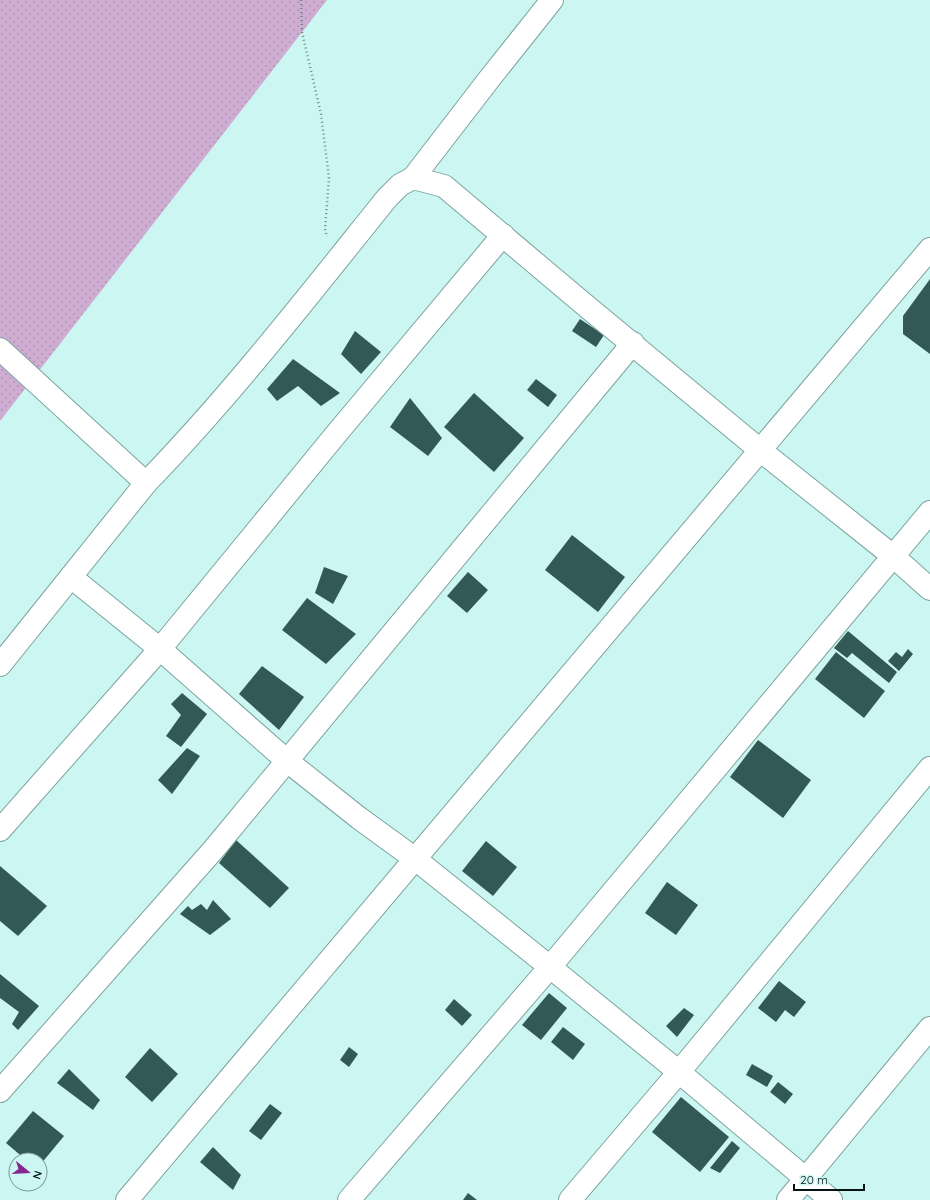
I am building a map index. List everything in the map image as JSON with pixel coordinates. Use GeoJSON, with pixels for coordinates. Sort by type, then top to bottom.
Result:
{"type":"FeatureCollection","features":[{"type":"Feature","properties":{"kind":"street"},"geometry":{"type":"LineString","coordinates":[[0,665],[146,483],[183,445],[243,376],[387,198],[400,185],[413,178],[552,0]]}},
{"type":"Feature","properties":{"kind":"street"},"geometry":{"type":"LineString","coordinates":[[413,178],[444,186],[760,450],[893,556],[930,589]]}},
{"type":"Feature","properties":{"kind":"street"},"geometry":{"type":"LineString","coordinates":[[0,830],[160,649],[336,433],[502,235]]}},
{"type":"Feature","properties":{"kind":"street"},"geometry":{"type":"LineString","coordinates":[[127,1200],[414,858],[930,249]]}},
{"type":"Feature","properties":{"kind":"street"},"geometry":{"type":"LineString","coordinates":[[0,1091],[214,849],[286,760],[633,343]]}},
{"type":"Feature","properties":{"kind":"street"},"geometry":{"type":"LineString","coordinates":[[0,349],[146,483]]}},
{"type":"Feature","properties":{"kind":"street"},"geometry":{"type":"LineString","coordinates":[[349,1200],[550,967],[930,512]]}},
{"type":"Feature","properties":{"kind":"street"},"geometry":{"type":"LineString","coordinates":[[71,577],[160,649],[286,760],[359,818],[414,858],[550,967],[679,1072],[831,1200]]}},
{"type":"Feature","properties":{"kind":"street"},"geometry":{"type":"LineString","coordinates":[[570,1200],[679,1072],[930,768]]}},
{"type":"Feature","properties":{"kind":"street"},"geometry":{"type":"LineString","coordinates":[[788,1200],[930,1028]]}},
{"type":"Feature","properties":{"kind":"path"},"geometry":{"type":"LineString","coordinates":[[301,0],[302,32],[321,114],[329,178],[325,230],[332,266]]}},
{"type":"Feature","properties":{"kind":"shaded area"},"geometry":{"type":"Polygon","coordinates":[[[0,0],[327,0],[0,421],[0,0]]]}},
{"type":"Feature","properties":{"kind":"building"},"geometry":{"type":"Polygon","coordinates":[[[930,279],[930,354],[903,334],[903,316],[930,279]]]}},
{"type":"Feature","properties":{"kind":"building"},"geometry":{"type":"Polygon","coordinates":[[[580,319],[604,335],[596,347],[572,331],[580,319]]]}},
{"type":"Feature","properties":{"kind":"building"},"geometry":{"type":"Polygon","coordinates":[[[355,331],[381,352],[361,374],[341,354],[355,331]]]}},
{"type":"Feature","properties":{"kind":"building"},"geometry":{"type":"Polygon","coordinates":[[[293,359],[340,393],[321,406],[298,386],[277,401],[267,389],[293,359]]]}},
{"type":"Feature","properties":{"kind":"building"},"geometry":{"type":"Polygon","coordinates":[[[536,379],[557,395],[548,407],[527,390],[536,379]]]}},
{"type":"Feature","properties":{"kind":"building"},"geometry":{"type":"Polygon","coordinates":[[[474,393],[524,438],[494,472],[444,427],[474,393]]]}},
{"type":"Feature","properties":{"kind":"building"},"geometry":{"type":"Polygon","coordinates":[[[410,398],[442,438],[428,456],[390,427],[410,398]]]}},
{"type":"Feature","properties":{"kind":"building"},"geometry":{"type":"Polygon","coordinates":[[[572,535],[625,577],[598,612],[545,570],[572,535]]]}},
{"type":"Feature","properties":{"kind":"building"},"geometry":{"type":"Polygon","coordinates":[[[324,567],[348,576],[333,604],[315,593],[324,567]]]}},
{"type":"Feature","properties":{"kind":"building"},"geometry":{"type":"Polygon","coordinates":[[[468,572],[488,590],[467,613],[447,596],[468,572]]]}},
{"type":"Feature","properties":{"kind":"building"},"geometry":{"type":"Polygon","coordinates":[[[307,598],[356,634],[326,664],[282,630],[307,598]]]}},
{"type":"Feature","properties":{"kind":"building"},"geometry":{"type":"Polygon","coordinates":[[[848,631],[897,672],[889,683],[852,653],[847,658],[834,648],[848,631]]]}},
{"type":"Feature","properties":{"kind":"building"},"geometry":{"type":"Polygon","coordinates":[[[908,649],[913,654],[899,671],[888,661],[896,652],[902,657],[908,649]]]}},
{"type":"Feature","properties":{"kind":"building"},"geometry":{"type":"Polygon","coordinates":[[[836,652],[885,691],[864,718],[815,679],[836,652]]]}},
{"type":"Feature","properties":{"kind":"building"},"geometry":{"type":"Polygon","coordinates":[[[262,666],[304,697],[279,730],[239,694],[262,666]]]}},
{"type":"Feature","properties":{"kind":"building"},"geometry":{"type":"Polygon","coordinates":[[[182,693],[207,714],[181,747],[166,736],[181,715],[171,704],[182,693]]]}},
{"type":"Feature","properties":{"kind":"building"},"geometry":{"type":"Polygon","coordinates":[[[758,740],[811,780],[783,818],[730,777],[758,740]]]}},
{"type":"Feature","properties":{"kind":"building"},"geometry":{"type":"Polygon","coordinates":[[[187,748],[200,756],[172,794],[158,780],[187,748]]]}},
{"type":"Feature","properties":{"kind":"building"},"geometry":{"type":"Polygon","coordinates":[[[236,840],[289,888],[270,908],[219,863],[236,840]]]}},
{"type":"Feature","properties":{"kind":"building"},"geometry":{"type":"Polygon","coordinates":[[[486,841],[517,867],[493,896],[462,871],[486,841]]]}},
{"type":"Feature","properties":{"kind":"building"},"geometry":{"type":"Polygon","coordinates":[[[0,866],[47,906],[18,936],[0,921],[0,866]]]}},
{"type":"Feature","properties":{"kind":"building"},"geometry":{"type":"Polygon","coordinates":[[[667,882],[698,905],[676,935],[645,913],[667,882]]]}},
{"type":"Feature","properties":{"kind":"building"},"geometry":{"type":"Polygon","coordinates":[[[213,900],[231,919],[210,935],[180,914],[188,906],[192,910],[201,904],[207,910],[213,900]]]}},
{"type":"Feature","properties":{"kind":"building"},"geometry":{"type":"Polygon","coordinates":[[[0,974],[39,1006],[18,1030],[12,1024],[19,1012],[0,998],[0,974]]]}},
{"type":"Feature","properties":{"kind":"building"},"geometry":{"type":"Polygon","coordinates":[[[779,981],[806,1002],[794,1017],[785,1010],[776,1022],[758,1008],[779,981]]]}},
{"type":"Feature","properties":{"kind":"building"},"geometry":{"type":"Polygon","coordinates":[[[549,993],[567,1008],[541,1040],[522,1025],[549,993]]]}},
{"type":"Feature","properties":{"kind":"building"},"geometry":{"type":"Polygon","coordinates":[[[454,999],[472,1015],[462,1026],[445,1010],[454,999]]]}},
{"type":"Feature","properties":{"kind":"building"},"geometry":{"type":"Polygon","coordinates":[[[684,1008],[694,1015],[677,1037],[666,1026],[684,1008]]]}},
{"type":"Feature","properties":{"kind":"building"},"geometry":{"type":"Polygon","coordinates":[[[563,1027],[585,1044],[573,1060],[551,1042],[563,1027]]]}},
{"type":"Feature","properties":{"kind":"building"},"geometry":{"type":"Polygon","coordinates":[[[349,1047],[358,1054],[349,1067],[340,1060],[349,1047]]]}},
{"type":"Feature","properties":{"kind":"building"},"geometry":{"type":"Polygon","coordinates":[[[150,1048],[178,1074],[152,1102],[125,1077],[150,1048]]]}},
{"type":"Feature","properties":{"kind":"building"},"geometry":{"type":"Polygon","coordinates":[[[752,1064],[773,1076],[767,1087],[746,1075],[752,1064]]]}},
{"type":"Feature","properties":{"kind":"building"},"geometry":{"type":"Polygon","coordinates":[[[69,1069],[100,1100],[93,1110],[57,1083],[69,1069]]]}},
{"type":"Feature","properties":{"kind":"building"},"geometry":{"type":"Polygon","coordinates":[[[778,1082],[793,1094],[785,1104],[770,1092],[778,1082]]]}},
{"type":"Feature","properties":{"kind":"building"},"geometry":{"type":"Polygon","coordinates":[[[681,1097],[729,1137],[700,1172],[652,1132],[681,1097]]]}},
{"type":"Feature","properties":{"kind":"building"},"geometry":{"type":"Polygon","coordinates":[[[270,1104],[282,1113],[261,1140],[249,1131],[270,1104]]]}},
{"type":"Feature","properties":{"kind":"building"},"geometry":{"type":"Polygon","coordinates":[[[33,1111],[64,1136],[48,1155],[48,1152],[17,1152],[6,1143],[33,1111]]]}},
{"type":"Feature","properties":{"kind":"building"},"geometry":{"type":"Polygon","coordinates":[[[732,1141],[740,1148],[720,1173],[710,1168],[732,1141]]]}},
{"type":"Feature","properties":{"kind":"building"},"geometry":{"type":"Polygon","coordinates":[[[213,1147],[241,1175],[233,1190],[200,1162],[213,1147]]]}},
{"type":"Feature","properties":{"kind":"building"},"geometry":{"type":"Polygon","coordinates":[[[468,1193],[477,1200],[463,1200],[468,1193]]]}}]}
